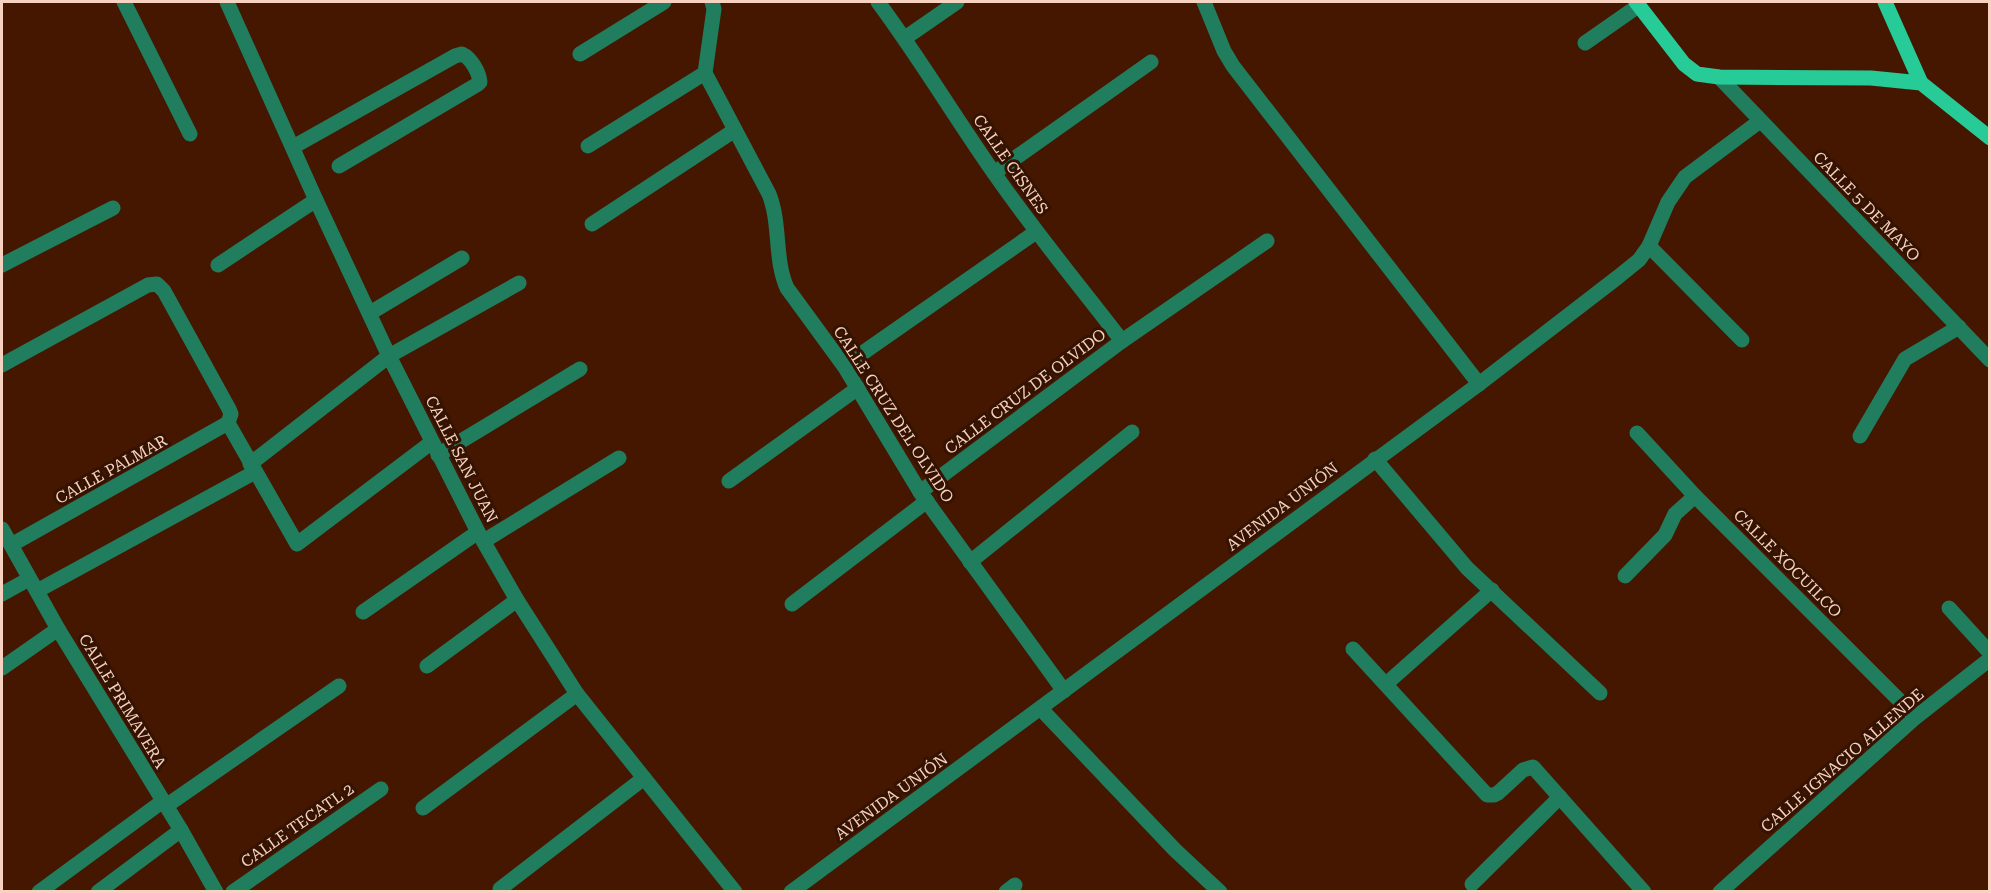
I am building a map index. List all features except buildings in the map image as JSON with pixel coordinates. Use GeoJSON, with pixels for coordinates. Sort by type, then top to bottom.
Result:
{"type":"FeatureCollection","features":[{"type":"Feature","properties":{"kind":"main road"},"geometry":{"type":"LineString","coordinates":[[1885,2],[1921,83],[1989,138]]}},
{"type":"Feature","properties":{"kind":"main road"},"geometry":{"type":"LineString","coordinates":[[1637,4],[1684,64],[1697,74],[1719,77],[1871,78],[1921,83]]}},
{"type":"Feature","properties":{"kind":"street"},"geometry":{"type":"LineString","coordinates":[[124,2],[190,134]]}},
{"type":"Feature","properties":{"kind":"street","name":"CALLE SAN JUAN"},"geometry":{"type":"LineString","coordinates":[[227,2],[389,356],[435,449],[517,600],[577,694],[735,891]]}},
{"type":"Feature","properties":{"kind":"street"},"geometry":{"type":"LineString","coordinates":[[580,54],[664,2]]}},
{"type":"Feature","properties":{"kind":"street"},"geometry":{"type":"LineString","coordinates":[[588,146],[705,73],[714,9],[712,2]]}},
{"type":"Feature","properties":{"kind":"street","name":"CALLE CISNES"},"geometry":{"type":"LineString","coordinates":[[878,2],[905,38],[1036,232],[1122,341]]}},
{"type":"Feature","properties":{"kind":"street"},"geometry":{"type":"LineString","coordinates":[[905,38],[957,2]]}},
{"type":"Feature","properties":{"kind":"street"},"geometry":{"type":"LineString","coordinates":[[1204,2],[1224,51],[1233,66],[1479,384]]}},
{"type":"Feature","properties":{"kind":"street"},"geometry":{"type":"LineString","coordinates":[[1585,43],[1637,4]]}},
{"type":"Feature","properties":{"kind":"street"},"geometry":{"type":"LineString","coordinates":[[293,147],[445,62],[462,54],[468,58],[480,82],[339,166]]}},
{"type":"Feature","properties":{"kind":"street"},"geometry":{"type":"LineString","coordinates":[[994,173],[1150,62]]}},
{"type":"Feature","properties":{"kind":"street","name":"CALLE CRUZ DEL OLVIDO"},"geometry":{"type":"LineString","coordinates":[[705,73],[775,208],[782,277],[787,288],[844,366],[924,497],[1064,691]]}},
{"type":"Feature","properties":{"kind":"street","name":"CALLE 5 DE MAYO"},"geometry":{"type":"LineString","coordinates":[[1719,77],[1989,360]]}},
{"type":"Feature","properties":{"kind":"street","name":"AVENIDA UNIÓN"},"geometry":{"type":"LineString","coordinates":[[791,891],[1479,384],[1618,277],[1639,260],[1649,246],[1668,202],[1685,177],[1760,121]]}},
{"type":"Feature","properties":{"kind":"street"},"geometry":{"type":"LineString","coordinates":[[592,224],[735,130]]}},
{"type":"Feature","properties":{"kind":"street"},"geometry":{"type":"LineString","coordinates":[[218,266],[316,200]]}},
{"type":"Feature","properties":{"kind":"street"},"geometry":{"type":"LineString","coordinates":[[2,265],[113,208]]}},
{"type":"Feature","properties":{"kind":"street"},"geometry":{"type":"LineString","coordinates":[[844,366],[1036,232]]}},
{"type":"Feature","properties":{"kind":"street","name":"CALLE CRUZ DE OLVIDO"},"geometry":{"type":"LineString","coordinates":[[792,604],[1122,341],[1267,241]]}},
{"type":"Feature","properties":{"kind":"street"},"geometry":{"type":"LineString","coordinates":[[1649,246],[1742,340]]}},
{"type":"Feature","properties":{"kind":"street"},"geometry":{"type":"LineString","coordinates":[[370,313],[462,258]]}},
{"type":"Feature","properties":{"kind":"street"},"geometry":{"type":"LineString","coordinates":[[2,594],[33,585],[253,468],[389,356],[519,283]]}},
{"type":"Feature","properties":{"kind":"street"},"geometry":{"type":"LineString","coordinates":[[2,365],[148,285],[157,284],[164,291],[229,409],[231,414],[228,423],[297,544],[435,449],[580,369]]}},
{"type":"Feature","properties":{"kind":"street"},"geometry":{"type":"LineString","coordinates":[[1860,436],[1905,358],[1959,327]]}},
{"type":"Feature","properties":{"kind":"street"},"geometry":{"type":"LineString","coordinates":[[729,481],[858,388]]}},
{"type":"Feature","properties":{"kind":"street","name":"CALLE PALMAR"},"geometry":{"type":"LineString","coordinates":[[11,546],[228,423]]}},
{"type":"Feature","properties":{"kind":"street"},"geometry":{"type":"LineString","coordinates":[[970,562],[1131,432]]}},
{"type":"Feature","properties":{"kind":"street","name":"CALLE XOCUILCO"},"geometry":{"type":"LineString","coordinates":[[1637,433],[1695,496],[1916,717]]}},
{"type":"Feature","properties":{"kind":"street"},"geometry":{"type":"LineString","coordinates":[[363,612],[481,536],[619,458]]}},
{"type":"Feature","properties":{"kind":"street"},"geometry":{"type":"LineString","coordinates":[[1376,459],[1467,568],[1600,693]]}},
{"type":"Feature","properties":{"kind":"street"},"geometry":{"type":"LineString","coordinates":[[1625,576],[1665,535],[1675,514],[1695,496]]}},
{"type":"Feature","properties":{"kind":"street","name":"CALLE PRIMAVERA"},"geometry":{"type":"LineString","coordinates":[[2,529],[58,629],[181,830],[213,890]]}},
{"type":"Feature","properties":{"kind":"street"},"geometry":{"type":"LineString","coordinates":[[1386,684],[1492,590]]}},
{"type":"Feature","properties":{"kind":"street"},"geometry":{"type":"LineString","coordinates":[[427,666],[517,600]]}},
{"type":"Feature","properties":{"kind":"street"},"geometry":{"type":"LineString","coordinates":[[1949,608],[1989,653]]}},
{"type":"Feature","properties":{"kind":"street"},"geometry":{"type":"LineString","coordinates":[[2,668],[58,629]]}},
{"type":"Feature","properties":{"kind":"street"},"geometry":{"type":"LineString","coordinates":[[1353,649],[1487,795],[1498,793],[1523,770],[1530,767],[1536,770],[1644,891]]}},
{"type":"Feature","properties":{"kind":"street","name":"CALLE IGNACIO ALLENDE"},"geometry":{"type":"LineString","coordinates":[[1720,891],[1916,717],[1989,659]]}},
{"type":"Feature","properties":{"kind":"street"},"geometry":{"type":"LineString","coordinates":[[39,891],[339,686]]}},
{"type":"Feature","properties":{"kind":"street"},"geometry":{"type":"LineString","coordinates":[[423,808],[577,694]]}},
{"type":"Feature","properties":{"kind":"street"},"geometry":{"type":"LineString","coordinates":[[1041,709],[1175,850],[1220,891]]}},
{"type":"Feature","properties":{"kind":"street"},"geometry":{"type":"LineString","coordinates":[[500,890],[645,778]]}},
{"type":"Feature","properties":{"kind":"street","name":"CALLE TECATL 2"},"geometry":{"type":"LineString","coordinates":[[233,891],[381,789]]}},
{"type":"Feature","properties":{"kind":"street"},"geometry":{"type":"LineString","coordinates":[[1472,884],[1560,797]]}},
{"type":"Feature","properties":{"kind":"street"},"geometry":{"type":"LineString","coordinates":[[98,891],[181,830]]}}]}
